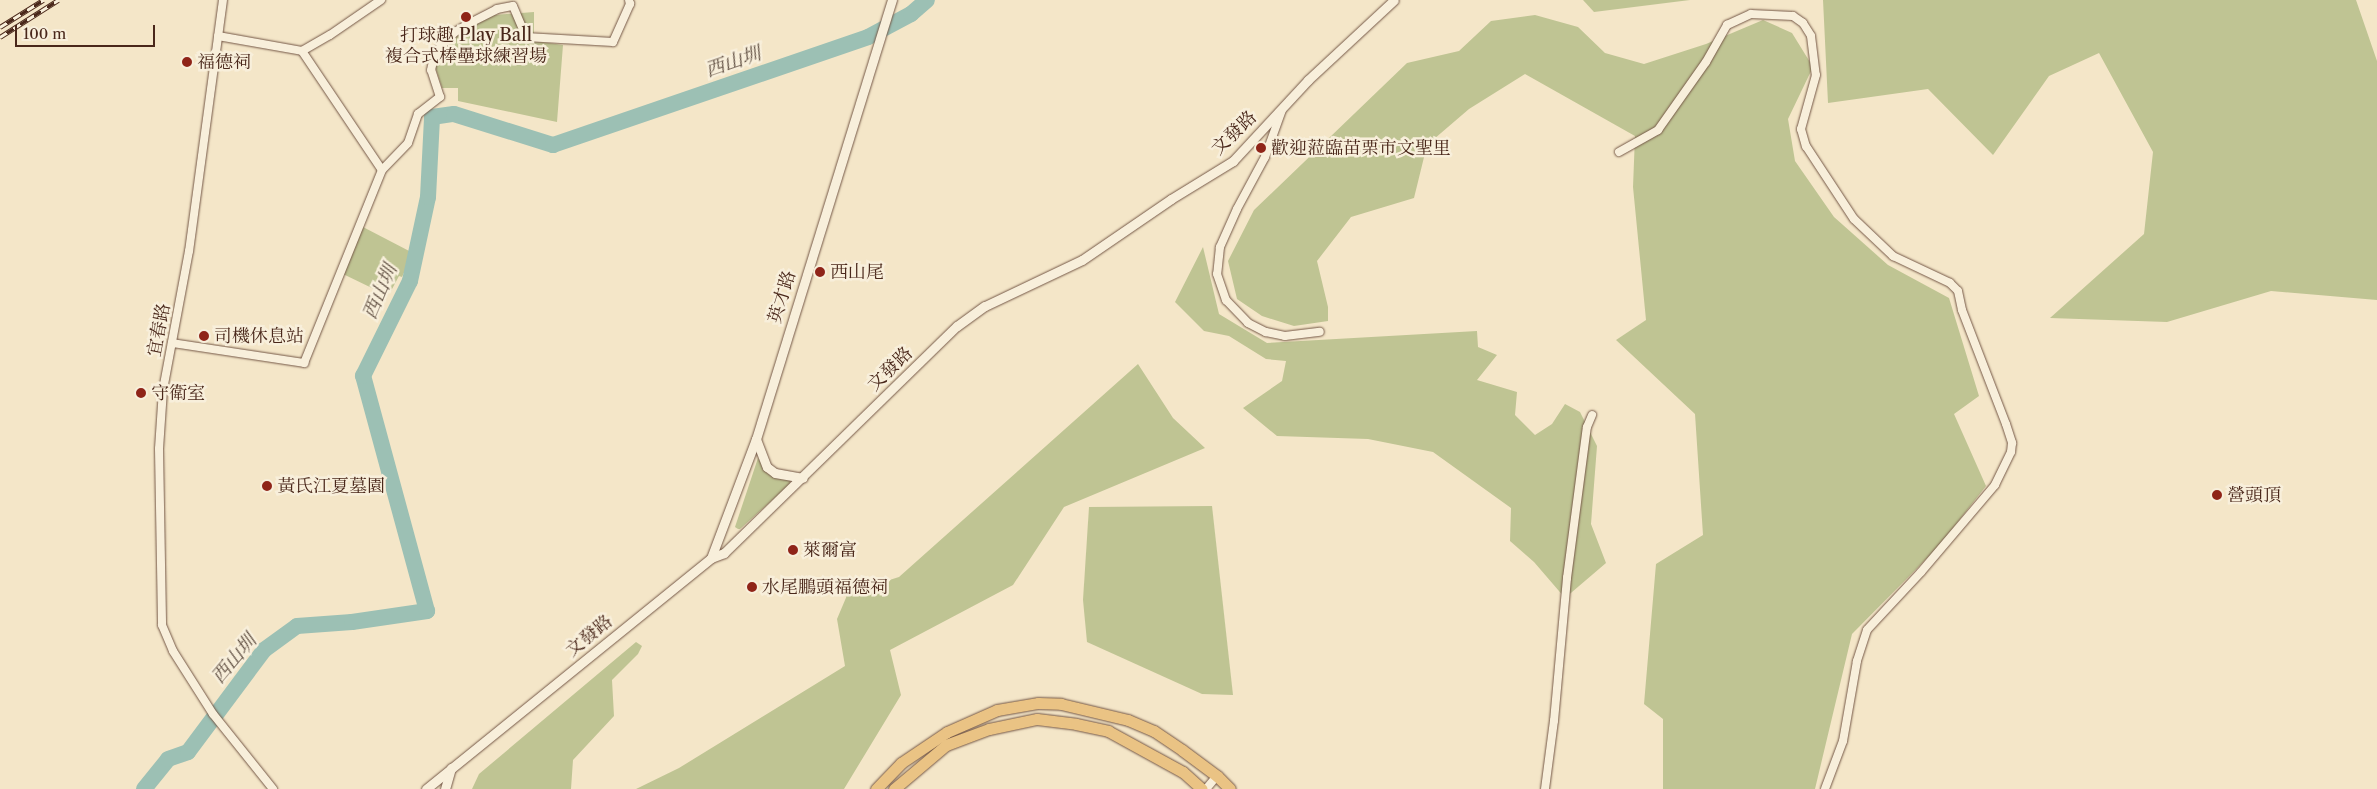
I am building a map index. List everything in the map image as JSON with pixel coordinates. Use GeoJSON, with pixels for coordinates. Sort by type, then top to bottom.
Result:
{"type":"FeatureCollection","features":[{"type":"Feature","properties":{"kind":"main road"},"geometry":{"type":"LineString","coordinates":[[876,789],[901,763],[947,732],[997,710],[1038,703],[1061,704],[1128,720],[1154,731],[1217,776],[1230,789]]}},
{"type":"Feature","properties":{"kind":"main road"},"geometry":{"type":"LineString","coordinates":[[894,789],[946,745],[989,729],[1037,719],[1076,724],[1108,731],[1184,772],[1204,789]]}},
{"type":"Feature","properties":{"kind":"street","name":"宜春路"},"geometry":{"type":"LineString","coordinates":[[223,0],[189,251],[163,390],[159,435],[162,625],[173,651],[213,714],[273,789]]}},
{"type":"Feature","properties":{"kind":"street"},"geometry":{"type":"LineString","coordinates":[[218,36],[302,51],[330,35],[381,0]]}},
{"type":"Feature","properties":{"kind":"street"},"geometry":{"type":"LineString","coordinates":[[172,343],[304,363],[382,170],[408,143],[418,114],[440,97],[431,70],[434,57],[441,46],[455,32],[497,9],[513,6],[526,38],[613,42],[630,4],[629,0]]}},
{"type":"Feature","properties":{"kind":"street","name":"英才路"},"geometry":{"type":"LineString","coordinates":[[710,558],[716,549],[756,439],[892,0]]}},
{"type":"Feature","properties":{"kind":"street","name":"文發路"},"geometry":{"type":"LineString","coordinates":[[426,789],[710,558],[724,553],[957,326],[985,306],[1082,260],[1171,199],[1233,161],[1283,106],[1394,0]]}},
{"type":"Feature","properties":{"kind":"street"},"geometry":{"type":"LineString","coordinates":[[1619,152],[1658,130],[1706,62],[1727,25],[1751,14],[1793,16],[1803,23],[1811,36],[1816,75],[1801,129],[1806,146],[1854,219],[1893,256],[1950,283],[1958,291],[1962,310],[2006,424],[2012,443],[2011,452],[1995,485],[1921,572],[1867,630],[1857,661],[1844,741],[1825,789]]}},
{"type":"Feature","properties":{"kind":"street"},"geometry":{"type":"LineString","coordinates":[[302,51],[382,170]]}},
{"type":"Feature","properties":{"kind":"street"},"geometry":{"type":"LineString","coordinates":[[1283,106],[1265,158],[1237,208],[1220,247],[1217,274],[1226,300],[1248,323],[1266,332],[1285,336],[1320,332]]}},
{"type":"Feature","properties":{"kind":"street"},"geometry":{"type":"LineString","coordinates":[[1545,789],[1554,721],[1567,578],[1587,427],[1592,415]]}},
{"type":"Feature","properties":{"kind":"street"},"geometry":{"type":"LineString","coordinates":[[756,439],[767,467],[775,473],[803,478]]}},
{"type":"Feature","properties":{"kind":"street"},"geometry":{"type":"LineString","coordinates":[[445,789],[451,767]]}},
{"type":"Feature","properties":{"kind":"street"},"geometry":{"type":"LineString","coordinates":[[1204,789],[1217,776]]}},
{"type":"Feature","properties":{"kind":"green space"},"geometry":{"type":"Polygon","coordinates":[[[1583,0],[1690,0],[1594,12],[1583,0]]]}},
{"type":"Feature","properties":{"kind":"green space"},"geometry":{"type":"Polygon","coordinates":[[[1823,0],[2356,0],[2377,61],[2377,300],[2271,291],[2167,322],[2050,318],[2144,234],[2153,152],[2099,53],[2049,76],[1993,155],[1928,89],[1828,103],[1823,0]]]}},
{"type":"Feature","properties":{"kind":"green space"},"geometry":{"type":"Polygon","coordinates":[[[534,12],[534,41],[563,45],[557,122],[458,101],[458,88],[442,88],[435,66],[438,56],[446,44],[464,29],[494,15],[534,12]]]}},
{"type":"Feature","properties":{"kind":"green space"},"geometry":{"type":"Polygon","coordinates":[[[1535,15],[1578,27],[1605,53],[1644,64],[1706,44],[1763,20],[1792,33],[1813,67],[1788,119],[1795,161],[1834,217],[1888,265],[1949,298],[1979,396],[1954,414],[1986,486],[1938,547],[1852,634],[1815,789],[1663,789],[1663,719],[1644,704],[1656,564],[1703,535],[1695,414],[1616,340],[1646,320],[1633,187],[1635,136],[1525,74],[1469,109],[1427,145],[1414,198],[1351,217],[1317,261],[1328,307],[1328,321],[1294,326],[1262,316],[1237,299],[1228,261],[1254,210],[1407,63],[1459,51],[1491,21],[1535,15]]]}},
{"type":"Feature","properties":{"kind":"green space"},"geometry":{"type":"Polygon","coordinates":[[[363,227],[413,253],[402,277],[399,276],[391,291],[379,284],[376,290],[343,274],[363,227]]]}},
{"type":"Feature","properties":{"kind":"green space"},"geometry":{"type":"Polygon","coordinates":[[[1203,247],[1219,314],[1267,343],[1477,331],[1478,347],[1497,355],[1477,380],[1517,392],[1515,415],[1535,435],[1552,424],[1565,404],[1580,412],[1597,446],[1591,524],[1606,563],[1565,598],[1534,562],[1510,541],[1511,508],[1433,452],[1368,439],[1277,436],[1243,408],[1282,381],[1286,361],[1266,359],[1229,336],[1204,331],[1175,302],[1203,247]]]}},
{"type":"Feature","properties":{"kind":"green space"},"geometry":{"type":"Polygon","coordinates":[[[1138,364],[1173,418],[1205,448],[1064,507],[1013,585],[890,650],[901,695],[844,789],[636,789],[679,768],[845,666],[837,619],[848,593],[899,577],[1138,364]]]}},
{"type":"Feature","properties":{"kind":"green space"},"geometry":{"type":"Polygon","coordinates":[[[758,458],[767,473],[779,479],[790,480],[790,484],[738,529],[735,527],[758,458]]]}},
{"type":"Feature","properties":{"kind":"green space"},"geometry":{"type":"Polygon","coordinates":[[[1212,506],[1233,695],[1202,694],[1087,642],[1083,600],[1089,507],[1212,506]]]}},
{"type":"Feature","properties":{"kind":"green space"},"geometry":{"type":"Polygon","coordinates":[[[636,642],[642,646],[638,654],[612,680],[614,716],[573,760],[571,789],[472,789],[479,774],[636,642]]]}},
{"type":"Feature","properties":{"kind":"waterway","name":"西山圳"},"geometry":{"type":"LineString","coordinates":[[144,789],[168,759],[188,752],[264,650],[297,626],[352,622],[427,611],[363,376],[410,281],[428,197],[432,117],[454,114],[553,145],[868,37],[911,14],[927,0]]}},
{"type":"Feature","properties":{"kind":"railway"},"geometry":{"type":"LineString","coordinates":[[0,27],[43,0]]}},
{"type":"Feature","properties":{"kind":"railway"},"geometry":{"type":"LineString","coordinates":[[0,37],[58,0]]}},
{"type":"Feature","properties":{"kind":"place","name":"打球趣 Play Ball 複合式棒壘球練習場"},"geometry":{"type":"Point","coordinates":[466,17]}},
{"type":"Feature","properties":{"kind":"place","name":"福德祠"},"geometry":{"type":"Point","coordinates":[187,62]}},
{"type":"Feature","properties":{"kind":"place","name":"歡迎蒞臨苗栗市文聖里"},"geometry":{"type":"Point","coordinates":[1261,148]}},
{"type":"Feature","properties":{"kind":"place","name":"西山尾"},"geometry":{"type":"Point","coordinates":[820,272]}},
{"type":"Feature","properties":{"kind":"place","name":"司機休息站"},"geometry":{"type":"Point","coordinates":[204,336]}},
{"type":"Feature","properties":{"kind":"place","name":"守衛室"},"geometry":{"type":"Point","coordinates":[141,393]}},
{"type":"Feature","properties":{"kind":"place","name":"黃氏江夏墓園"},"geometry":{"type":"Point","coordinates":[267,486]}},
{"type":"Feature","properties":{"kind":"place","name":"營頭頂"},"geometry":{"type":"Point","coordinates":[2217,495]}},
{"type":"Feature","properties":{"kind":"place","name":"萊爾富"},"geometry":{"type":"Point","coordinates":[793,550]}},
{"type":"Feature","properties":{"kind":"place","name":"水尾鵬頭福德祠"},"geometry":{"type":"Point","coordinates":[752,587]}}]}
